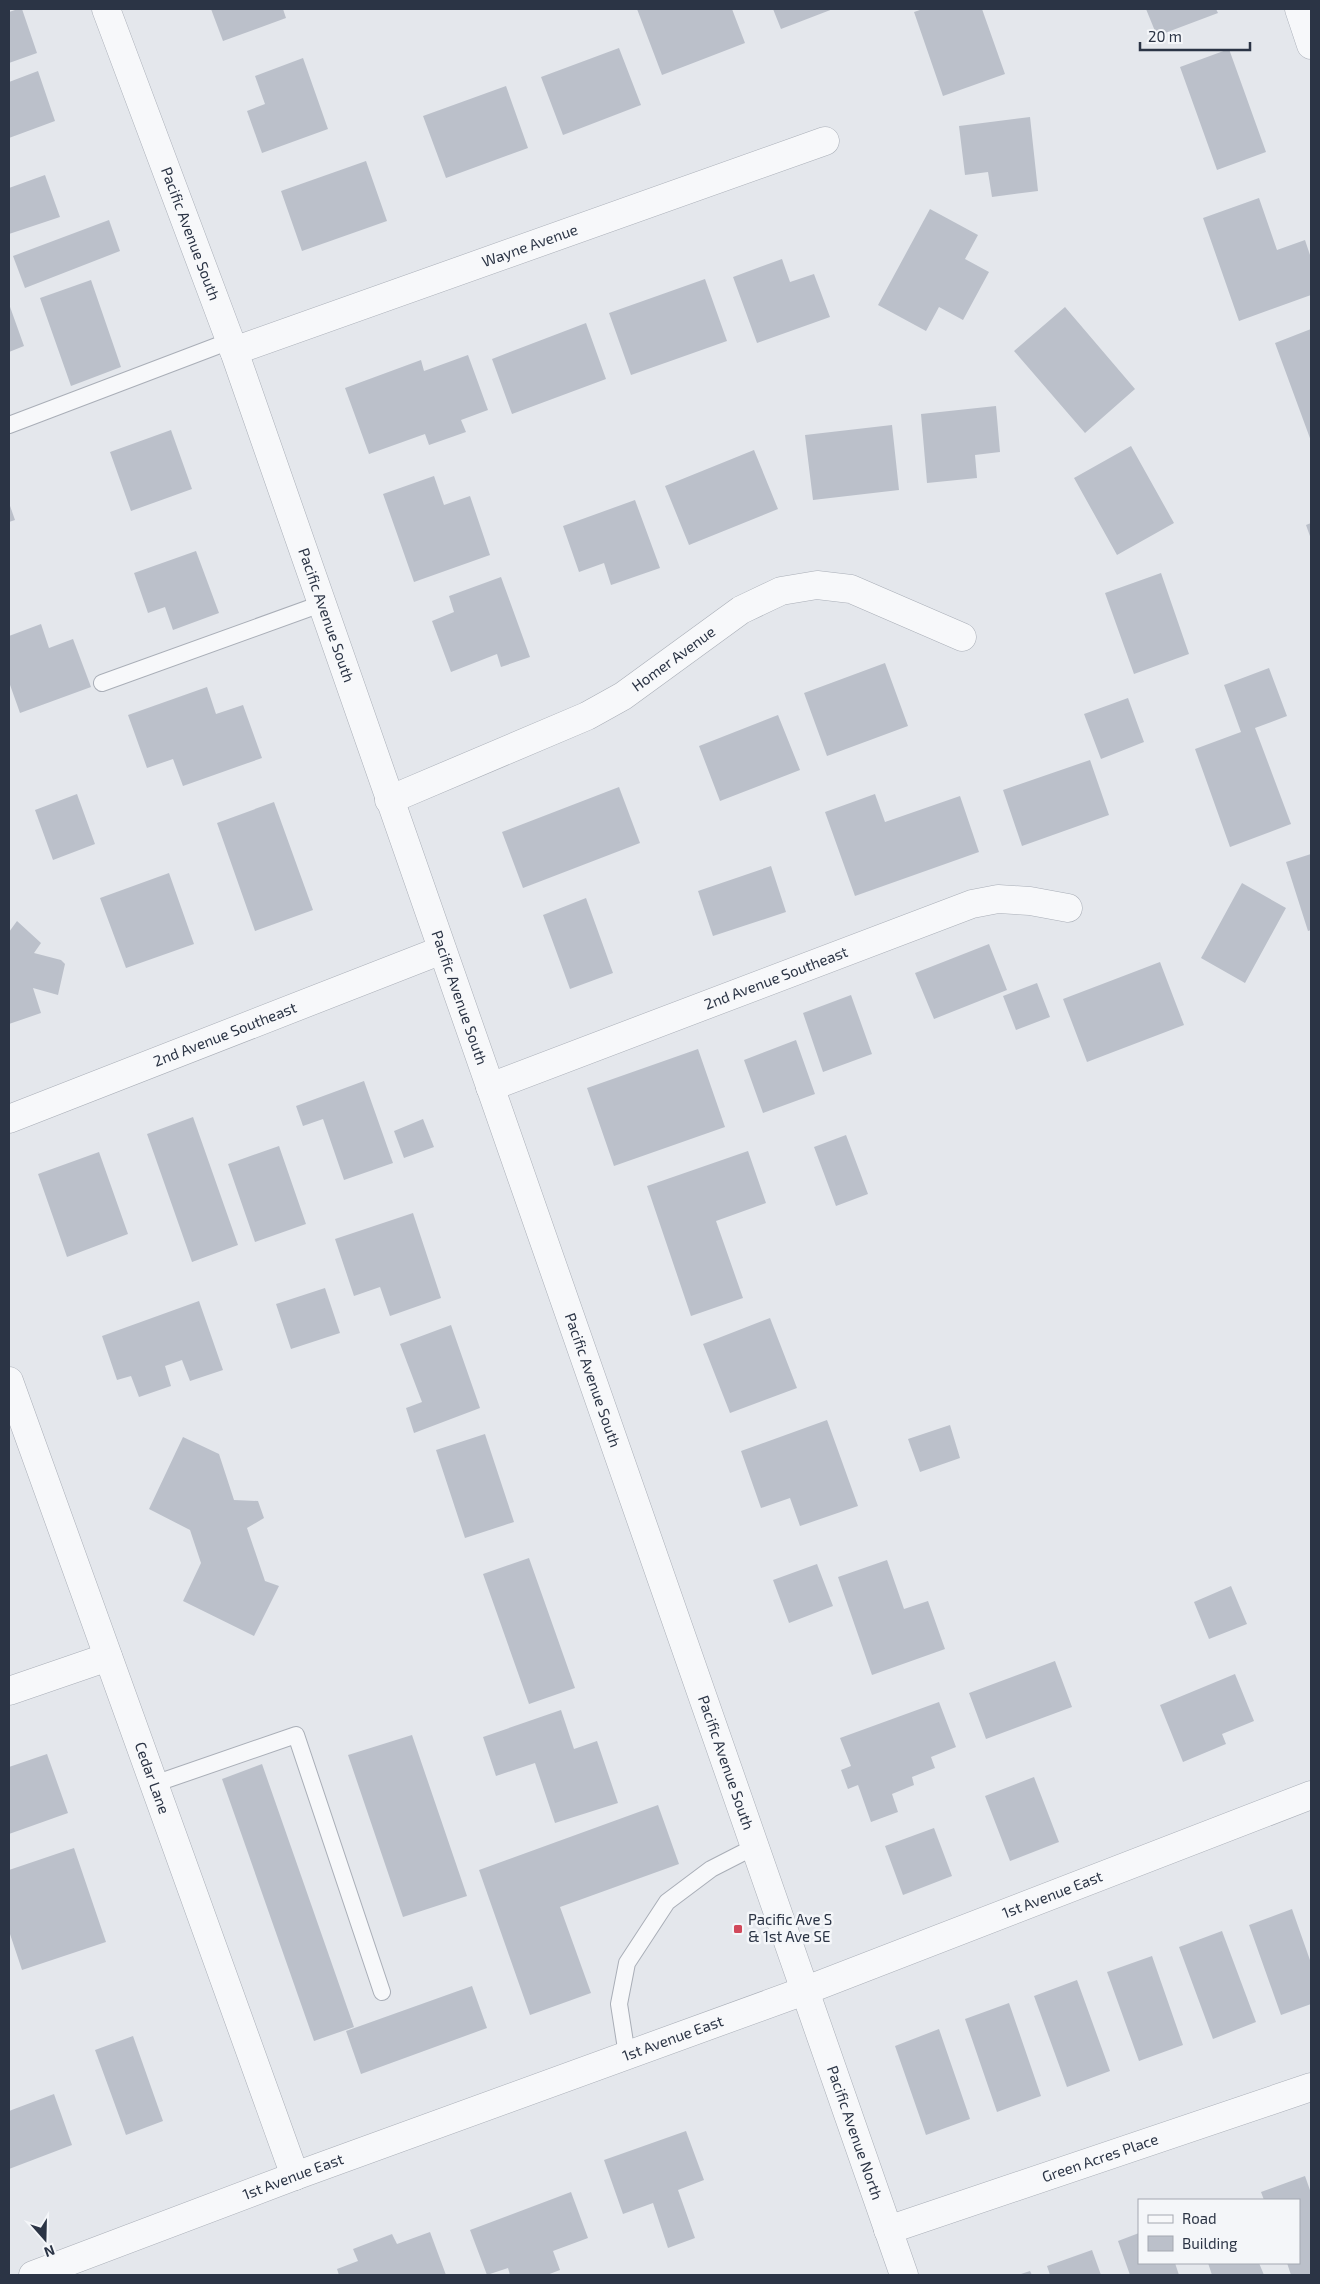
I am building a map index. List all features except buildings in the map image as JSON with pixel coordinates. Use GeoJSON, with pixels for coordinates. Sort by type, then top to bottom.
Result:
{"type":"FeatureCollection","features":[{"type":"Feature","properties":{"kind":"street","name":"Pacific Avenue South"},"geometry":{"type":"LineString","coordinates":[[106,9],[232,346],[804,1991]]}},
{"type":"Feature","properties":{"kind":"street"},"geometry":{"type":"LineString","coordinates":[[1299,9],[1311,45]]}},
{"type":"Feature","properties":{"kind":"street","name":"Wayne Avenue"},"geometry":{"type":"LineString","coordinates":[[232,346],[825,142]]}},
{"type":"Feature","properties":{"kind":"street","name":"Homer Avenue"},"geometry":{"type":"LineString","coordinates":[[389,800],[588,716],[623,696],[740,610],[781,591],[817,585],[851,590],[962,637]]}},
{"type":"Feature","properties":{"kind":"street","name":"2nd Avenue Southeast"},"geometry":{"type":"LineString","coordinates":[[490,1087],[972,904],[998,899],[1030,901],[1068,908]]}},
{"type":"Feature","properties":{"kind":"street","name":"2nd Avenue Southeast"},"geometry":{"type":"LineString","coordinates":[[9,1119],[442,950]]}},
{"type":"Feature","properties":{"kind":"street","name":"Cedar Lane"},"geometry":{"type":"LineString","coordinates":[[9,1381],[295,2176]]}},
{"type":"Feature","properties":{"kind":"street"},"geometry":{"type":"LineString","coordinates":[[9,1690],[108,1657]]}},
{"type":"Feature","properties":{"kind":"street","name":"1st Avenue East"},"geometry":{"type":"LineString","coordinates":[[33,2275],[295,2176],[804,1991],[1311,1795]]}},
{"type":"Feature","properties":{"kind":"street","name":"Pacific Avenue North"},"geometry":{"type":"LineString","coordinates":[[804,1991],[904,2275]]}},
{"type":"Feature","properties":{"kind":"street","name":"Green Acres Place"},"geometry":{"type":"LineString","coordinates":[[888,2230],[1311,2087]]}},
{"type":"Feature","properties":{"kind":"lane"},"geometry":{"type":"LineString","coordinates":[[9,426],[232,346]]}},
{"type":"Feature","properties":{"kind":"lane"},"geometry":{"type":"LineString","coordinates":[[102,683],[322,604]]}},
{"type":"Feature","properties":{"kind":"lane"},"geometry":{"type":"LineString","coordinates":[[154,1784],[296,1735],[382,1992]]}},
{"type":"Feature","properties":{"kind":"lane"},"geometry":{"type":"LineString","coordinates":[[627,2055],[620,2004],[627,1963],[667,1902],[711,1869],[754,1847]]}},
{"type":"Feature","properties":{"kind":"place","name":"Pacific Ave S & 1st Ave SE"},"geometry":{"type":"Point","coordinates":[738,1929]}}]}
